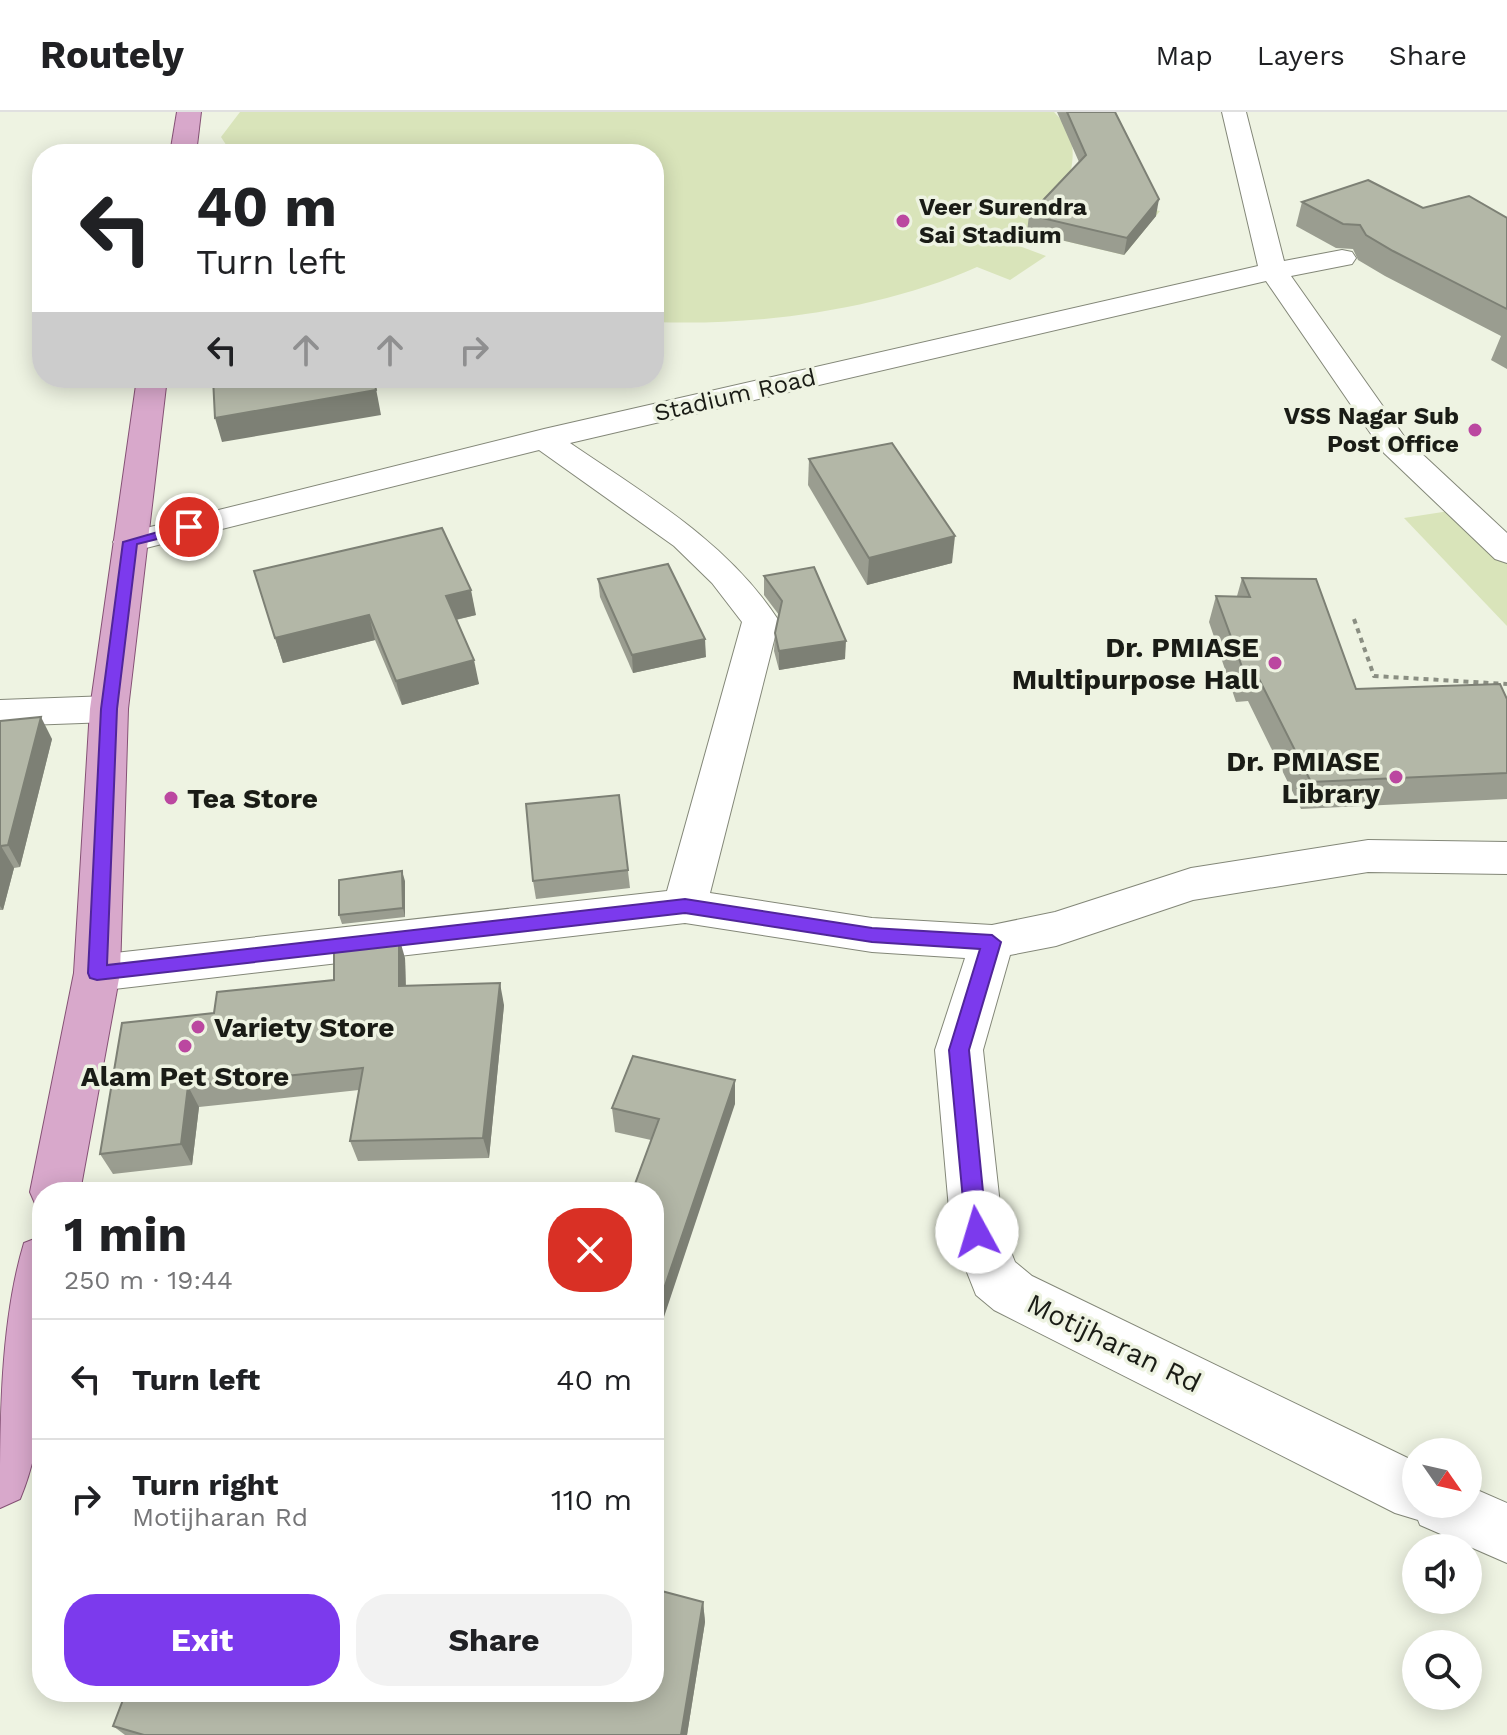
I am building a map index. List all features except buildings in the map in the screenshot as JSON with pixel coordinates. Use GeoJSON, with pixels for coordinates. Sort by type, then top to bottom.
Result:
{"type":"FeatureCollection","features":[{"type":"Feature","properties":{"kind":"main road"},"geometry":{"type":"LineString","coordinates":[[184,144],[189,112]]}},
{"type":"Feature","properties":{"kind":"main road"},"geometry":{"type":"LineString","coordinates":[[57,1182],[97,973],[109,709],[151,388]]}},
{"type":"Feature","properties":{"kind":"main road"},"geometry":{"type":"LineString","coordinates":[[0,1479],[32,1312]]}},
{"type":"Feature","properties":{"kind":"street"},"geometry":{"type":"LineString","coordinates":[[1234,112],[1273,271],[1395,446],[1507,552]]}},
{"type":"Feature","properties":{"kind":"street","name":"Stadium Road"},"geometry":{"type":"LineString","coordinates":[[130,542],[544,439],[1273,271],[1342,258]]}},
{"type":"Feature","properties":{"kind":"street"},"geometry":{"type":"LineString","coordinates":[[544,439],[686,539],[725,575],[761,621],[685,906]]}},
{"type":"Feature","properties":{"kind":"street"},"geometry":{"type":"LineString","coordinates":[[0,713],[109,709]]}},
{"type":"Feature","properties":{"kind":"street"},"geometry":{"type":"LineString","coordinates":[[97,973],[685,906],[872,935],[992,942],[1056,929],[1191,884],[1368,856],[1507,858]]}},
{"type":"Feature","properties":{"kind":"street","name":"Motijharan Rd"},"geometry":{"type":"LineString","coordinates":[[992,942],[959,1050],[977,1232],[995,1278],[1013,1293],[1402,1485]]}},
{"type":"Feature","properties":{"kind":"street","name":"Motijharan Rd"},"geometry":{"type":"LineString","coordinates":[[1473,1518],[1507,1533]]}},
{"type":"Feature","properties":{"kind":"path"},"geometry":{"type":"LineString","coordinates":[[1354,619],[1374,676],[1507,684]]}},
{"type":"Feature","properties":{"kind":"path"},"geometry":{"type":"LineString","coordinates":[[1493,681],[1500,694]]}},
{"type":"Feature","properties":{"kind":"green space","name":"Veer Surendra Sai Stadium"},"geometry":{"type":"Polygon","coordinates":[[[240,112],[1054,112],[1071,139],[1067,189],[1160,211],[1124,255],[1027,232],[1014,244],[1046,256],[1010,280],[977,267],[901,294],[818,312],[735,321],[664,322],[664,144],[226,144],[221,137],[240,112]]]}},
{"type":"Feature","properties":{"kind":"green space"},"geometry":{"type":"Polygon","coordinates":[[[1462,509],[1507,552],[1507,626],[1404,518],[1462,509]]]}},
{"type":"Feature","properties":{"kind":"place","name":"Veer Surendra Sai Stadium"},"geometry":{"type":"Point","coordinates":[903,221]}},
{"type":"Feature","properties":{"kind":"place","name":"VSS Nagar Sub Post Office"},"geometry":{"type":"Point","coordinates":[1475,430]}},
{"type":"Feature","properties":{"kind":"place","name":"Dr. PMIASE Multipurpose Hall"},"geometry":{"type":"Point","coordinates":[1275,663]}},
{"type":"Feature","properties":{"kind":"place","name":"Dr. PMIASE Library"},"geometry":{"type":"Point","coordinates":[1396,777]}},
{"type":"Feature","properties":{"kind":"place","name":"Tea Store"},"geometry":{"type":"Point","coordinates":[171,798]}},
{"type":"Feature","properties":{"kind":"place","name":"Variety Store"},"geometry":{"type":"Point","coordinates":[198,1027]}},
{"type":"Feature","properties":{"kind":"place","name":"Alam Pet Store"},"geometry":{"type":"Point","coordinates":[185,1046]}},
{"type":"Feature","properties":{"kind":"route"},"geometry":{"type":"LineString","coordinates":[[189,527],[130,542],[109,709],[97,973],[685,906],[872,935],[992,942],[959,1050],[977,1232]]}}]}
